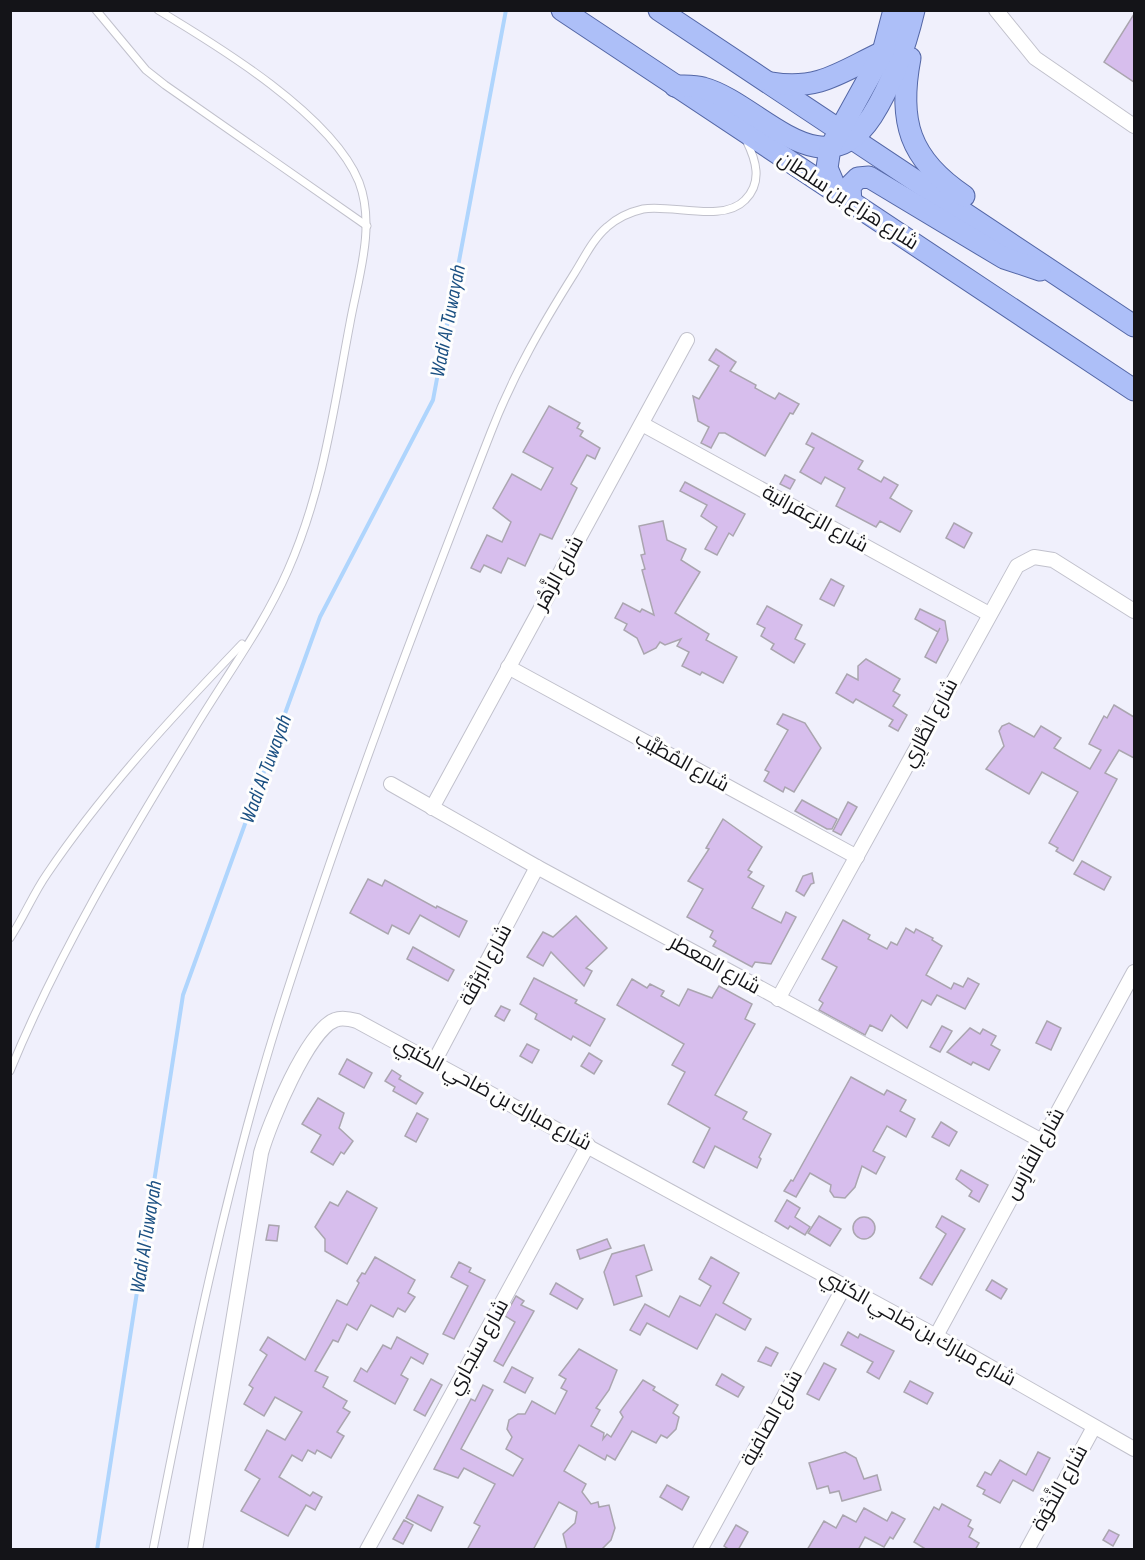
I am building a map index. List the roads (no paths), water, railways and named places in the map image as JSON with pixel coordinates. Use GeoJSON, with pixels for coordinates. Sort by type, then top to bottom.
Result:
{"type":"FeatureCollection","features":[{"type":"Feature","properties":{"kind":"main road","name":"شارع هزاع بن سلطان"},"geometry":{"type":"LineString","coordinates":[[562,10],[640,64],[1134,390]]}},
{"type":"Feature","properties":{"kind":"main road"},"geometry":{"type":"LineString","coordinates":[[844,199],[827,168],[883,52],[894,10]]}},
{"type":"Feature","properties":{"kind":"main road"},"geometry":{"type":"LineString","coordinates":[[675,86],[689,86],[716,93],[799,142],[842,139],[886,93],[914,10]]}},
{"type":"Feature","properties":{"kind":"main road"},"geometry":{"type":"LineString","coordinates":[[920,10],[904,103],[914,141],[927,163],[942,180],[1032,244],[1052,271]]}},
{"type":"Feature","properties":{"kind":"main road"},"geometry":{"type":"LineString","coordinates":[[666,15],[768,82],[842,139],[1052,271],[1134,326]]}},
{"type":"Feature","properties":{"kind":"main road"},"geometry":{"type":"LineString","coordinates":[[768,82],[806,86],[883,52]]}},
{"type":"Feature","properties":{"kind":"main road"},"geometry":{"type":"LineString","coordinates":[[844,199],[853,182],[869,177],[1005,258],[1028,267],[1052,271]]}},
{"type":"Feature","properties":{"kind":"street"},"geometry":{"type":"LineString","coordinates":[[996,10],[1035,58],[1134,126]]}},
{"type":"Feature","properties":{"kind":"street","name":"شارع الزَّهْر"},"geometry":{"type":"LineString","coordinates":[[432,808],[687,340]]}},
{"type":"Feature","properties":{"kind":"street","name":"شارع الزعفرانية"},"geometry":{"type":"LineString","coordinates":[[642,424],[989,614]]}},
{"type":"Feature","properties":{"kind":"street","name":"شارع الطَّارِي"},"geometry":{"type":"LineString","coordinates":[[778,999],[1017,566],[1034,557],[1053,560],[1134,611]]}},
{"type":"Feature","properties":{"kind":"street","name":"شارع المُطَيَّب"},"geometry":{"type":"LineString","coordinates":[[507,667],[857,857]]}},
{"type":"Feature","properties":{"kind":"street","name":"شارع المعطر"},"geometry":{"type":"LineString","coordinates":[[391,784],[537,867],[1042,1141]]}},
{"type":"Feature","properties":{"kind":"street","name":"شارع البَرْقَة"},"geometry":{"type":"LineString","coordinates":[[434,1062],[537,867]]}},
{"type":"Feature","properties":{"kind":"street","name":"شارع الفَارِس"},"geometry":{"type":"LineString","coordinates":[[936,1336],[1134,972]]}},
{"type":"Feature","properties":{"kind":"street","name":"شارع مبارك بن ضاحي الكتبي"},"geometry":{"type":"LineString","coordinates":[[195,1550],[261,1153],[278,1106],[318,1035],[335,1020],[346,1018],[357,1021],[588,1145],[936,1336],[1134,1449]]}},
{"type":"Feature","properties":{"kind":"street","name":"شارع سنجاري"},"geometry":{"type":"LineString","coordinates":[[367,1550],[588,1145]]}},
{"type":"Feature","properties":{"kind":"street","name":"شارع الصافية"},"geometry":{"type":"LineString","coordinates":[[700,1550],[844,1287]]}},
{"type":"Feature","properties":{"kind":"street","name":"شارع النَّخْوَة"},"geometry":{"type":"LineString","coordinates":[[1027,1550],[1094,1427]]}},
{"type":"Feature","properties":{"kind":"lane"},"geometry":{"type":"LineString","coordinates":[[96,10],[146,70],[367,226]]}},
{"type":"Feature","properties":{"kind":"lane"},"geometry":{"type":"LineString","coordinates":[[10,1071],[31,1021],[95,896],[286,574],[322,475],[367,226],[360,184],[338,147],[299,110],[244,64],[158,10]]}},
{"type":"Feature","properties":{"kind":"lane"},"geometry":{"type":"LineString","coordinates":[[153,1550],[222,1222],[278,1021],[363,764],[502,405],[543,323],[592,244],[607,227],[624,215],[642,209],[726,210],[746,199],[755,185],[757,167],[742,131]]}},
{"type":"Feature","properties":{"kind":"lane"},"geometry":{"type":"LineString","coordinates":[[10,938],[46,876],[84,824],[187,702],[252,634]]}},
{"type":"Feature","properties":{"kind":"waterway","name":"Wadi Al Tuwayah"},"geometry":{"type":"LineString","coordinates":[[97,1550],[183,995],[320,617],[433,400],[506,10]]}}]}
